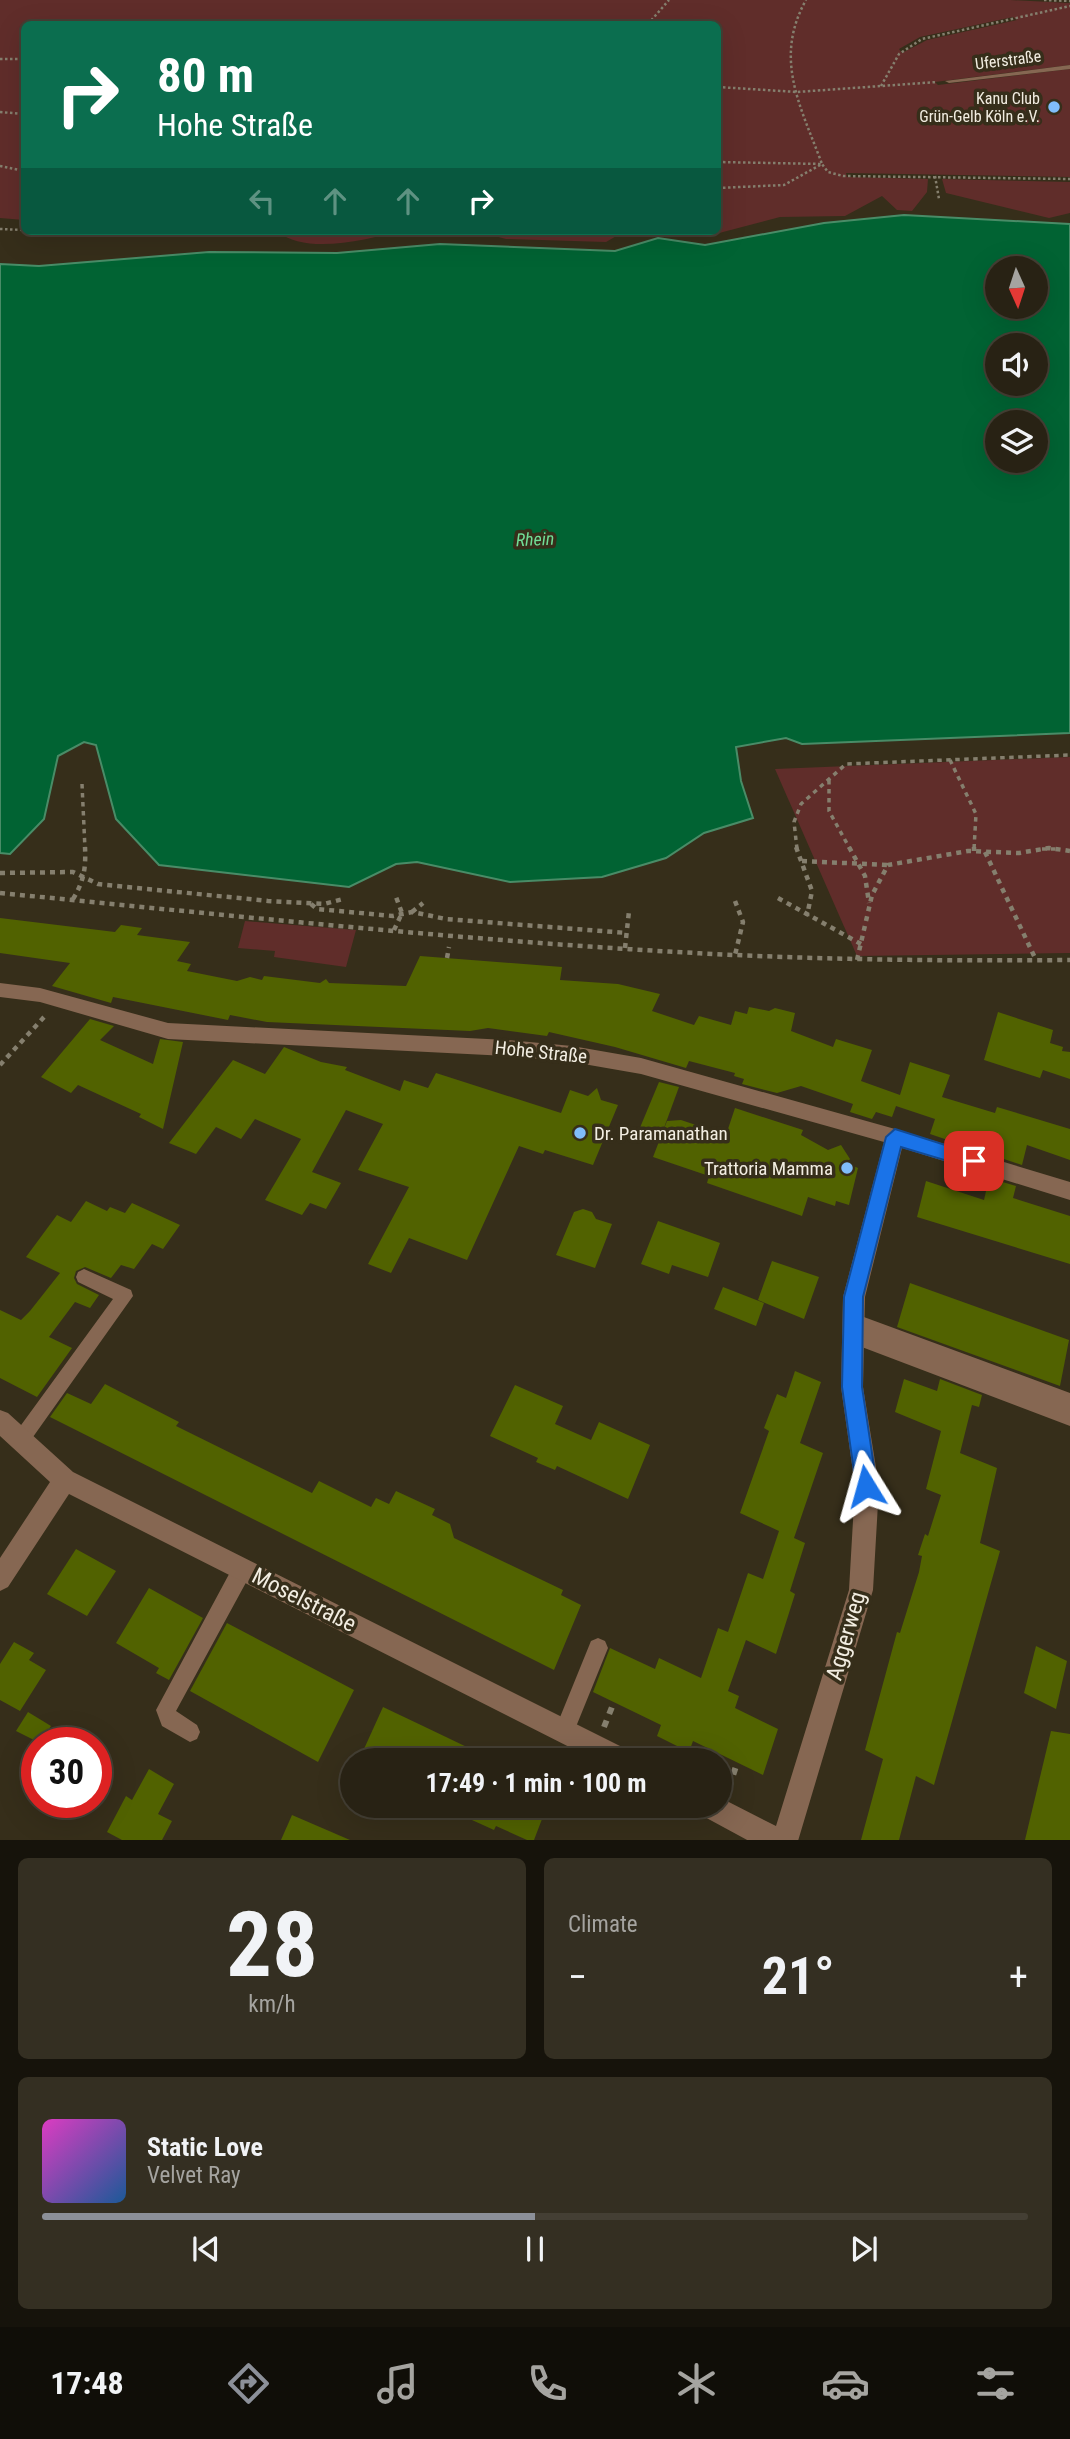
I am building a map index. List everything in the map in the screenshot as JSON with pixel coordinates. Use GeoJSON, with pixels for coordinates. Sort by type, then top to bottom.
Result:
{"type":"FeatureCollection","features":[{"type":"Feature","properties":{"kind":"street","name":"Hohe Straße"},"geometry":{"type":"LineString","coordinates":[[0,990],[60,1000],[134,1024],[180,1033],[572,1054],[641,1066],[895,1137],[1070,1191]]}},
{"type":"Feature","properties":{"kind":"street","name":"Aggerweg"},"geometry":{"type":"LineString","coordinates":[[785,1840],[861,1590],[866,1486],[852,1387],[854,1297],[895,1137]]}},
{"type":"Feature","properties":{"kind":"street","name":"Moselstraße"},"geometry":{"type":"LineString","coordinates":[[0,1421],[22,1438],[65,1480],[597,1748]]}},
{"type":"Feature","properties":{"kind":"street"},"geometry":{"type":"LineString","coordinates":[[0,1579],[65,1480]]}},
{"type":"Feature","properties":{"kind":"street"},"geometry":{"type":"LineString","coordinates":[[732,1817],[777,1840]]}},
{"type":"Feature","properties":{"kind":"lane","name":"Uferstraße"},"geometry":{"type":"LineString","coordinates":[[949,81],[1070,67]]}},
{"type":"Feature","properties":{"kind":"lane"},"geometry":{"type":"LineString","coordinates":[[22,1438],[125,1296],[84,1277]]}},
{"type":"Feature","properties":{"kind":"lane"},"geometry":{"type":"LineString","coordinates":[[853,1328],[1070,1402]]}},
{"type":"Feature","properties":{"kind":"lane"},"geometry":{"type":"LineString","coordinates":[[853,1328],[1070,1417]]}},
{"type":"Feature","properties":{"kind":"lane"},"geometry":{"type":"LineString","coordinates":[[190,1732],[169,1719],[166,1710],[242,1570]]}},
{"type":"Feature","properties":{"kind":"lane"},"geometry":{"type":"LineString","coordinates":[[564,1732],[598,1648]]}},
{"type":"Feature","properties":{"kind":"path"},"geometry":{"type":"LineString","coordinates":[[651,21],[669,0]]}},
{"type":"Feature","properties":{"kind":"path"},"geometry":{"type":"LineString","coordinates":[[806,0],[788,34],[789,72],[822,164],[828,172],[843,176],[1070,179]]}},
{"type":"Feature","properties":{"kind":"path"},"geometry":{"type":"LineString","coordinates":[[1046,0],[1070,4]]}},
{"type":"Feature","properties":{"kind":"path"},"geometry":{"type":"LineString","coordinates":[[880,87],[899,54],[922,39],[1070,4]]}},
{"type":"Feature","properties":{"kind":"path"},"geometry":{"type":"LineString","coordinates":[[0,59],[21,58]]}},
{"type":"Feature","properties":{"kind":"path"},"geometry":{"type":"LineString","coordinates":[[721,86],[797,92],[949,81]]}},
{"type":"Feature","properties":{"kind":"path"},"geometry":{"type":"LineString","coordinates":[[0,112],[21,114]]}},
{"type":"Feature","properties":{"kind":"path"},"geometry":{"type":"LineString","coordinates":[[721,162],[822,164]]}},
{"type":"Feature","properties":{"kind":"path"},"geometry":{"type":"LineString","coordinates":[[721,188],[775,187],[799,182],[822,164]]}},
{"type":"Feature","properties":{"kind":"path"},"geometry":{"type":"LineString","coordinates":[[0,166],[21,170]]}},
{"type":"Feature","properties":{"kind":"path"},"geometry":{"type":"LineString","coordinates":[[936,176],[939,199]]}},
{"type":"Feature","properties":{"kind":"path"},"geometry":{"type":"LineString","coordinates":[[0,229],[21,230]]}},
{"type":"Feature","properties":{"kind":"path"},"geometry":{"type":"LineString","coordinates":[[807,916],[812,891],[794,845],[794,822],[801,804],[846,764],[1070,755]]}},
{"type":"Feature","properties":{"kind":"path"},"geometry":{"type":"LineString","coordinates":[[950,760],[955,780],[971,804],[977,821],[974,851]]}},
{"type":"Feature","properties":{"kind":"path"},"geometry":{"type":"LineString","coordinates":[[829,778],[826,799],[834,829],[867,879],[869,908]]}},
{"type":"Feature","properties":{"kind":"path"},"geometry":{"type":"LineString","coordinates":[[73,900],[84,878],[86,849],[83,846],[82,784]]}},
{"type":"Feature","properties":{"kind":"path"},"geometry":{"type":"LineString","coordinates":[[802,861],[888,865],[974,851],[1018,853],[1049,848],[1070,850]]}},
{"type":"Feature","properties":{"kind":"path"},"geometry":{"type":"LineString","coordinates":[[985,852],[1036,960]]}},
{"type":"Feature","properties":{"kind":"path"},"geometry":{"type":"LineString","coordinates":[[857,960],[875,881],[888,865]]}},
{"type":"Feature","properties":{"kind":"path"},"geometry":{"type":"LineString","coordinates":[[0,873],[73,872],[80,873],[84,878],[98,884],[312,904],[343,899]]}},
{"type":"Feature","properties":{"kind":"path"},"geometry":{"type":"LineString","coordinates":[[0,892],[394,930],[735,955],[857,960],[1070,960]]}},
{"type":"Feature","properties":{"kind":"path"},"geometry":{"type":"LineString","coordinates":[[394,930],[402,913],[396,897]]}},
{"type":"Feature","properties":{"kind":"path"},"geometry":{"type":"LineString","coordinates":[[778,898],[862,944]]}},
{"type":"Feature","properties":{"kind":"path"},"geometry":{"type":"LineString","coordinates":[[735,901],[743,922],[735,955]]}},
{"type":"Feature","properties":{"kind":"path"},"geometry":{"type":"LineString","coordinates":[[412,912],[415,906],[423,903]]}},
{"type":"Feature","properties":{"kind":"path"},"geometry":{"type":"LineString","coordinates":[[312,904],[317,909],[393,916],[412,912],[446,919],[627,933]]}},
{"type":"Feature","properties":{"kind":"path"},"geometry":{"type":"LineString","coordinates":[[625,947],[629,911]]}},
{"type":"Feature","properties":{"kind":"path"},"geometry":{"type":"LineString","coordinates":[[447,958],[449,947]]}},
{"type":"Feature","properties":{"kind":"path"},"geometry":{"type":"LineString","coordinates":[[0,1065],[60,1000]]}},
{"type":"Feature","properties":{"kind":"shaded area"},"geometry":{"type":"Polygon","coordinates":[[[0,0],[1010,0],[1070,3],[1070,65],[935,82],[938,85],[1070,69],[1070,177],[846,173],[847,177],[928,179],[927,192],[912,211],[897,210],[882,196],[845,216],[780,217],[721,233],[721,21],[21,21],[21,220],[0,218],[0,0]],[[1013,17],[920,37],[899,49],[902,53],[927,40],[1017,20],[1013,17]]]}},
{"type":"Feature","properties":{"kind":"shaded area"},"geometry":{"type":"Polygon","coordinates":[[[942,179],[1070,182],[1070,213],[1049,218],[946,193],[942,179]]]}},
{"type":"Feature","properties":{"kind":"shaded area"},"geometry":{"type":"Polygon","coordinates":[[[284,235],[383,235],[320,244],[290,239],[284,235]]]}},
{"type":"Feature","properties":{"kind":"shaded area"},"geometry":{"type":"Polygon","coordinates":[[[491,235],[618,235],[606,242],[506,239],[491,235]]]}},
{"type":"Feature","properties":{"kind":"shaded area"},"geometry":{"type":"Polygon","coordinates":[[[1070,757],[1070,953],[857,956],[775,769],[1070,757]]]}},
{"type":"Feature","properties":{"kind":"shaded area"},"geometry":{"type":"Polygon","coordinates":[[[245,921],[356,930],[346,967],[274,957],[275,951],[238,948],[245,921]]]}},
{"type":"Feature","properties":{"kind":"water","name":"Rhein"},"geometry":{"type":"Polygon","coordinates":[[[904,215],[1070,224],[1070,733],[802,744],[786,738],[736,747],[741,781],[753,818],[704,833],[666,858],[602,877],[510,882],[417,862],[396,864],[349,887],[159,865],[116,819],[96,745],[84,742],[58,756],[44,819],[10,854],[0,853],[0,264],[39,266],[209,252],[337,253],[440,244],[615,251],[658,238],[705,245],[824,223],[904,215]]]}},
{"type":"Feature","properties":{"kind":"building"},"geometry":{"type":"Polygon","coordinates":[[[0,918],[115,932],[121,925],[142,928],[137,935],[190,942],[177,961],[191,964],[187,971],[237,981],[250,977],[262,980],[264,976],[320,983],[326,979],[329,983],[406,986],[420,956],[562,967],[560,980],[618,984],[660,994],[652,1011],[694,1025],[699,1016],[731,1025],[735,1011],[747,1014],[749,1007],[769,1011],[775,1008],[795,1013],[791,1031],[833,1047],[836,1039],[872,1050],[861,1081],[900,1095],[910,1062],[950,1075],[942,1097],[995,1113],[997,1107],[1070,1129],[1070,1160],[1027,1145],[1022,1165],[930,1134],[935,1119],[896,1106],[892,1117],[876,1112],[872,1119],[850,1112],[853,1104],[801,1086],[777,1093],[742,1084],[744,1079],[734,1076],[735,1073],[689,1061],[686,1068],[615,1047],[549,1032],[547,1036],[488,1028],[470,1031],[267,1022],[230,1015],[228,1020],[113,997],[111,1003],[52,986],[70,963],[0,953],[0,918]]]}},
{"type":"Feature","properties":{"kind":"building"},"geometry":{"type":"Polygon","coordinates":[[[998,1012],[1053,1030],[1050,1043],[1063,1047],[1062,1051],[1070,1052],[1070,1079],[1043,1070],[1040,1078],[984,1060],[998,1012]]]}},
{"type":"Feature","properties":{"kind":"building"},"geometry":{"type":"Polygon","coordinates":[[[90,1019],[114,1026],[100,1040],[153,1064],[160,1039],[183,1042],[163,1129],[139,1117],[141,1114],[78,1085],[71,1093],[41,1077],[90,1019]]]}},
{"type":"Feature","properties":{"kind":"building"},"geometry":{"type":"Polygon","coordinates":[[[284,1047],[321,1062],[347,1067],[345,1070],[400,1091],[404,1080],[428,1088],[436,1073],[561,1113],[570,1090],[588,1096],[597,1088],[601,1100],[618,1105],[593,1165],[545,1150],[543,1154],[519,1146],[467,1260],[409,1238],[391,1273],[368,1264],[409,1187],[358,1170],[383,1124],[346,1110],[312,1172],[341,1183],[326,1209],[310,1203],[302,1215],[265,1200],[301,1139],[255,1119],[241,1139],[216,1127],[196,1154],[169,1143],[233,1060],[265,1074],[284,1047]]]}},
{"type":"Feature","properties":{"kind":"building"},"geometry":{"type":"Polygon","coordinates":[[[659,1082],[679,1087],[661,1136],[639,1130],[659,1082]]]}},
{"type":"Feature","properties":{"kind":"building"},"geometry":{"type":"Polygon","coordinates":[[[735,1108],[803,1130],[801,1135],[828,1150],[841,1145],[850,1159],[847,1163],[858,1168],[849,1205],[836,1201],[835,1206],[808,1197],[802,1216],[707,1183],[709,1176],[653,1157],[667,1121],[681,1120],[726,1135],[735,1108]]]}},
{"type":"Feature","properties":{"kind":"building"},"geometry":{"type":"Polygon","coordinates":[[[989,1178],[1016,1186],[1013,1198],[1070,1216],[1070,1264],[917,1217],[926,1181],[984,1200],[989,1178]]]}},
{"type":"Feature","properties":{"kind":"building"},"geometry":{"type":"Polygon","coordinates":[[[86,1201],[107,1211],[110,1207],[125,1213],[132,1203],[180,1225],[163,1249],[152,1244],[134,1269],[121,1265],[111,1278],[85,1267],[76,1271],[74,1278],[77,1284],[99,1295],[90,1308],[75,1302],[49,1337],[72,1348],[37,1397],[0,1378],[0,1310],[21,1320],[60,1273],[26,1257],[57,1215],[71,1222],[86,1201]]]}},
{"type":"Feature","properties":{"kind":"building"},"geometry":{"type":"Polygon","coordinates":[[[583,1209],[592,1212],[596,1219],[612,1224],[595,1268],[556,1255],[574,1212],[583,1209]]]}},
{"type":"Feature","properties":{"kind":"building"},"geometry":{"type":"Polygon","coordinates":[[[658,1221],[720,1243],[708,1277],[672,1265],[669,1274],[641,1264],[658,1221]]]}},
{"type":"Feature","properties":{"kind":"building"},"geometry":{"type":"Polygon","coordinates":[[[772,1261],[819,1277],[804,1319],[758,1300],[772,1261]]]}},
{"type":"Feature","properties":{"kind":"building"},"geometry":{"type":"Polygon","coordinates":[[[910,1283],[1069,1340],[1060,1386],[897,1327],[910,1283]]]}},
{"type":"Feature","properties":{"kind":"building"},"geometry":{"type":"Polygon","coordinates":[[[723,1287],[764,1303],[756,1326],[714,1309],[723,1287]]]}},
{"type":"Feature","properties":{"kind":"building"},"geometry":{"type":"Polygon","coordinates":[[[795,1371],[821,1382],[800,1443],[823,1453],[794,1538],[805,1543],[790,1591],[795,1594],[776,1654],[746,1640],[728,1691],[739,1696],[735,1708],[778,1729],[763,1775],[732,1760],[732,1748],[707,1748],[693,1741],[690,1748],[681,1748],[657,1736],[661,1725],[593,1692],[610,1648],[655,1669],[659,1658],[701,1678],[718,1628],[728,1632],[748,1573],[763,1579],[779,1531],[740,1513],[769,1431],[764,1428],[777,1394],[786,1398],[795,1371]]]}},
{"type":"Feature","properties":{"kind":"building"},"geometry":{"type":"Polygon","coordinates":[[[904,1379],[937,1391],[940,1379],[982,1395],[979,1407],[972,1405],[960,1453],[997,1468],[980,1543],[1000,1551],[934,1785],[916,1776],[899,1840],[861,1840],[883,1759],[865,1750],[897,1632],[900,1633],[919,1572],[922,1556],[918,1555],[925,1534],[928,1536],[941,1495],[926,1489],[941,1431],[895,1412],[904,1379]]]}},
{"type":"Feature","properties":{"kind":"building"},"geometry":{"type":"Polygon","coordinates":[[[105,1384],[179,1422],[176,1426],[312,1493],[319,1481],[371,1507],[376,1498],[389,1504],[396,1491],[435,1509],[432,1515],[450,1524],[454,1538],[563,1590],[561,1595],[581,1605],[554,1670],[50,1417],[67,1393],[91,1404],[105,1384]]]}},
{"type":"Feature","properties":{"kind":"building"},"geometry":{"type":"Polygon","coordinates":[[[515,1385],[563,1406],[555,1424],[591,1440],[599,1422],[650,1445],[628,1499],[557,1466],[555,1470],[536,1462],[538,1458],[490,1436],[515,1385]]]}},
{"type":"Feature","properties":{"kind":"building"},"geometry":{"type":"Polygon","coordinates":[[[76,1549],[116,1571],[87,1616],[47,1594],[76,1549]]]}},
{"type":"Feature","properties":{"kind":"building"},"geometry":{"type":"Polygon","coordinates":[[[149,1588],[203,1618],[169,1680],[156,1673],[159,1668],[116,1643],[149,1588]]]}},
{"type":"Feature","properties":{"kind":"building"},"geometry":{"type":"Polygon","coordinates":[[[227,1623],[354,1690],[318,1762],[190,1691],[227,1623]]]}},
{"type":"Feature","properties":{"kind":"building"},"geometry":{"type":"Polygon","coordinates":[[[14,1642],[34,1653],[29,1660],[46,1670],[20,1711],[0,1700],[0,1664],[14,1642]]]}},
{"type":"Feature","properties":{"kind":"building"},"geometry":{"type":"Polygon","coordinates":[[[1036,1646],[1067,1661],[1056,1709],[1024,1693],[1036,1646]]]}},
{"type":"Feature","properties":{"kind":"building"},"geometry":{"type":"Polygon","coordinates":[[[383,1707],[469,1748],[364,1748],[383,1707]]]}},
{"type":"Feature","properties":{"kind":"building"},"geometry":{"type":"Polygon","coordinates":[[[28,1712],[51,1726],[21,1727],[21,1734],[16,1731],[28,1712]]]}},
{"type":"Feature","properties":{"kind":"building"},"geometry":{"type":"Polygon","coordinates":[[[1051,1731],[1070,1734],[1070,1840],[1025,1840],[1051,1731]]]}},
{"type":"Feature","properties":{"kind":"building"},"geometry":{"type":"Polygon","coordinates":[[[149,1769],[174,1784],[158,1814],[172,1821],[162,1840],[122,1840],[107,1832],[126,1796],[132,1800],[149,1769]]]}},
{"type":"Feature","properties":{"kind":"building"},"geometry":{"type":"Polygon","coordinates":[[[292,1815],[350,1840],[281,1840],[292,1815]]]}},
{"type":"Feature","properties":{"kind":"building"},"geometry":{"type":"Polygon","coordinates":[[[468,1818],[542,1818],[534,1840],[527,1840],[496,1826],[494,1830],[468,1818]]]}},
{"type":"Feature","properties":{"kind":"place","name":"Kanu Club Grün-Gelb Köln e.V."},"geometry":{"type":"Point","coordinates":[1054,107]}},
{"type":"Feature","properties":{"kind":"place","name":"Dr. Paramanathan"},"geometry":{"type":"Point","coordinates":[580,1133]}},
{"type":"Feature","properties":{"kind":"place","name":"Trattoria Mamma"},"geometry":{"type":"Point","coordinates":[847,1168]}},
{"type":"Feature","properties":{"kind":"route"},"geometry":{"type":"LineString","coordinates":[[866,1486],[852,1387],[854,1297],[895,1137],[974,1161]]}}]}
